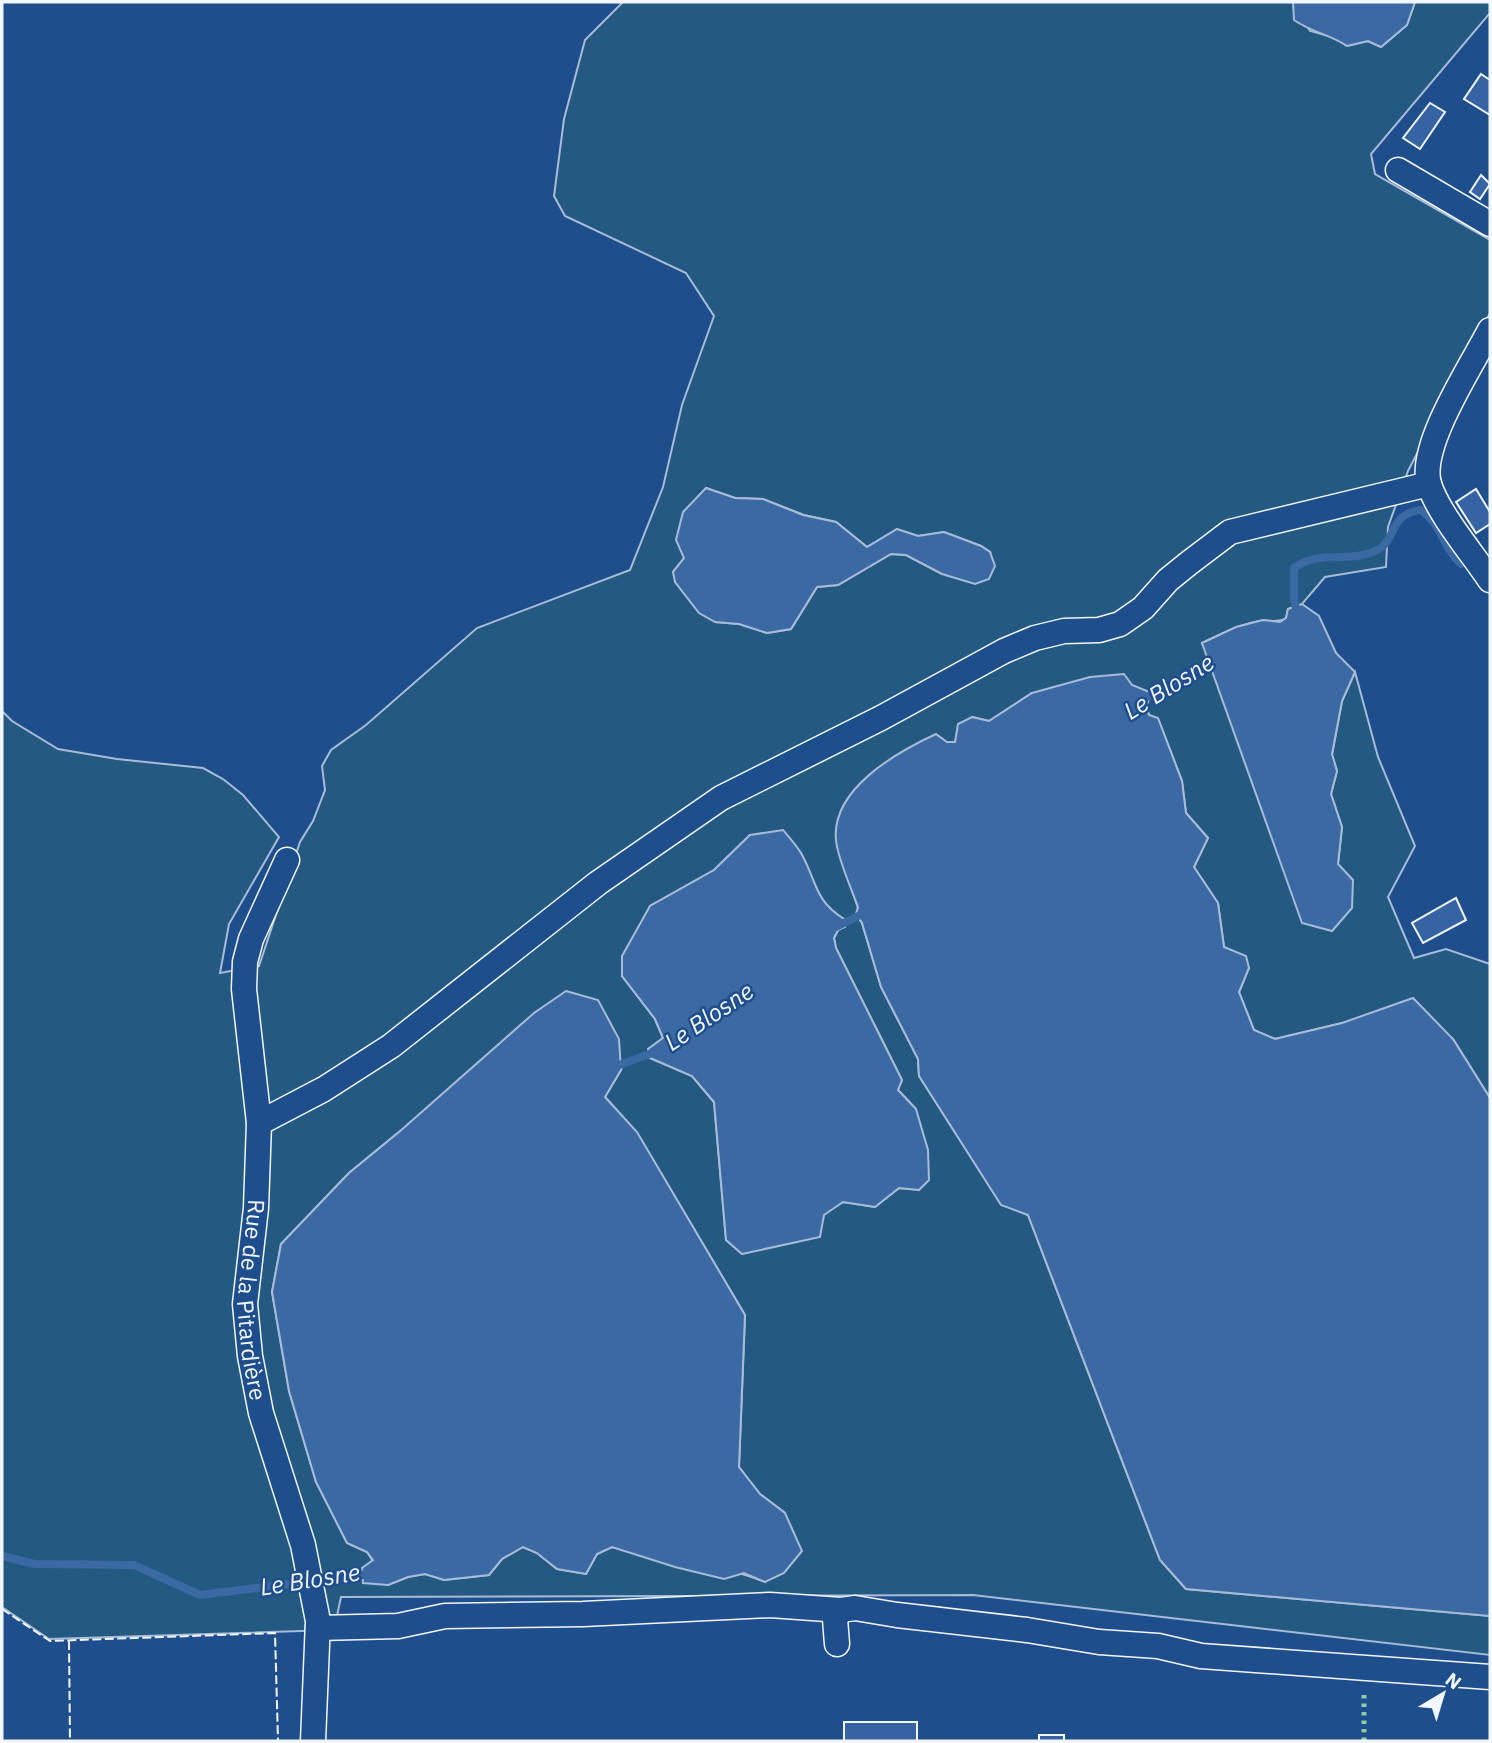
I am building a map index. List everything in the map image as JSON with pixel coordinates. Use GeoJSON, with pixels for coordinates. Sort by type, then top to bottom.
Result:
{"type":"FeatureCollection","features":[{"type":"Feature","properties":{"kind":"street"},"geometry":{"type":"LineString","coordinates":[[1398,170],[1490,224]]}},
{"type":"Feature","properties":{"kind":"street"},"geometry":{"type":"LineString","coordinates":[[1490,330],[1435,435],[1427,465],[1429,484],[1440,506],[1490,580]]}},
{"type":"Feature","properties":{"kind":"street"},"geometry":{"type":"LineString","coordinates":[[259,1123],[324,1089],[391,1046],[598,883],[721,798],[881,718],[1004,651],[1055,633],[1099,631],[1120,624],[1143,608],[1168,580],[1189,562],[1230,532],[1429,484]]}},
{"type":"Feature","properties":{"kind":"street","name":"Rue de la Pitardière"},"geometry":{"type":"LineString","coordinates":[[287,860],[251,939],[245,962],[244,989],[259,1123],[256,1208],[245,1304],[250,1356],[261,1413],[303,1545],[318,1625],[313,1741]]}},
{"type":"Feature","properties":{"kind":"street"},"geometry":{"type":"LineString","coordinates":[[318,1625],[398,1626],[445,1616],[583,1614],[770,1605],[841,1610],[856,1608],[1099,1642],[1158,1646],[1201,1656],[1490,1677]]}},
{"type":"Feature","properties":{"kind":"street"},"geometry":{"type":"LineString","coordinates":[[838,1644],[835,1619],[841,1610]]}},
{"type":"Feature","properties":{"kind":"shaded area"},"geometry":{"type":"Polygon","coordinates":[[[623,2],[1293,2],[1294,9],[1310,31],[1336,38],[1347,46],[1368,41],[1381,47],[1407,25],[1415,2],[1490,2],[1490,13],[1371,154],[1375,174],[1490,240],[1490,313],[1408,471],[1388,527],[1386,567],[1325,577],[1302,604],[1288,609],[1286,618],[1244,625],[1202,643],[1338,864],[1342,827],[1331,794],[1337,771],[1332,755],[1342,701],[1355,672],[1378,757],[1415,846],[1388,897],[1414,958],[1446,949],[1490,964],[1490,1098],[1453,1039],[1342,1023],[1275,1039],[1254,1030],[1239,992],[1249,968],[1224,947],[1218,903],[1194,867],[1208,838],[1186,813],[1182,781],[1158,719],[1149,715],[1146,706],[1149,699],[1032,693],[989,721],[972,717],[955,742],[947,742],[852,890],[858,908],[856,914],[862,923],[881,987],[918,1059],[919,1076],[1001,1204],[1028,1215],[1160,1560],[1186,1589],[1490,1616],[1490,1655],[973,1595],[341,1597],[334,1630],[49,1639],[2,1607],[2,711],[12,721],[58,749],[117,759],[203,768],[243,795],[279,837],[229,924],[220,973],[259,966],[300,842],[313,821],[325,790],[322,766],[331,750],[366,725],[477,628],[630,570],[663,487],[682,405],[714,316],[686,273],[565,216],[554,196],[564,119],[585,40],[623,2]],[[706,488],[684,558],[673,572],[715,622],[739,624],[767,633],[791,629],[817,587],[838,585],[891,554],[906,555],[942,574],[990,552],[944,532],[918,536],[897,529],[867,547],[836,522],[804,515],[763,499],[735,498],[706,488]],[[750,835],[714,870],[650,906],[622,976],[655,1019],[663,1038],[649,1049],[650,1058],[692,1076],[714,1102],[726,1240],[742,1254],[762,1249],[843,1202],[875,1207],[899,1188],[919,1190],[916,1109],[898,1090],[902,1080],[836,948],[834,938],[844,919],[829,910],[801,853],[750,835]],[[621,1070],[399,1132],[349,1173],[281,1244],[272,1292],[289,1391],[316,1482],[347,1543],[367,1552],[388,1585],[425,1574],[444,1580],[489,1575],[502,1559],[523,1547],[537,1553],[557,1569],[586,1574],[597,1554],[612,1547],[728,1570],[765,1582],[785,1513],[760,1494],[739,1467],[745,1315],[637,1133],[605,1097],[621,1070]]]}},
{"type":"Feature","properties":{"kind":"water"},"geometry":{"type":"Polygon","coordinates":[[[1293,2],[1415,2],[1407,25],[1381,47],[1368,41],[1347,46],[1308,28],[1294,20],[1293,2]]]}},
{"type":"Feature","properties":{"kind":"water"},"geometry":{"type":"Polygon","coordinates":[[[706,488],[735,498],[763,499],[803,515],[836,522],[867,547],[897,529],[918,536],[944,532],[990,552],[995,566],[989,579],[975,584],[942,574],[906,555],[891,554],[838,585],[817,587],[791,629],[767,633],[739,624],[715,622],[699,613],[675,582],[673,572],[684,558],[676,540],[683,512],[706,488]]]}},
{"type":"Feature","properties":{"kind":"water"},"geometry":{"type":"Polygon","coordinates":[[[1302,604],[1319,616],[1336,653],[1355,672],[1342,701],[1332,754],[1337,771],[1331,794],[1342,827],[1338,864],[1353,880],[1352,908],[1332,931],[1302,923],[1202,643],[1236,627],[1263,620],[1280,622],[1286,618],[1288,609],[1302,604]]]}},
{"type":"Feature","properties":{"kind":"water"},"geometry":{"type":"Polygon","coordinates":[[[1124,674],[1132,685],[1147,691],[1149,699],[1146,706],[1149,715],[1158,718],[1182,781],[1186,813],[1208,838],[1194,867],[1218,903],[1224,947],[1246,956],[1249,968],[1239,992],[1254,1030],[1275,1039],[1342,1023],[1413,998],[1453,1039],[1490,1098],[1490,1616],[1186,1589],[1160,1560],[1028,1215],[1001,1205],[919,1076],[918,1059],[881,987],[862,923],[856,914],[858,907],[836,840],[837,822],[844,804],[855,789],[886,762],[936,734],[947,742],[955,742],[958,724],[972,717],[989,721],[1032,693],[1090,677],[1124,674]]]}},
{"type":"Feature","properties":{"kind":"water"},"geometry":{"type":"Polygon","coordinates":[[[783,830],[801,853],[821,897],[844,919],[845,927],[838,930],[834,938],[836,948],[902,1080],[898,1090],[916,1109],[928,1150],[929,1180],[919,1190],[899,1188],[875,1207],[843,1202],[824,1215],[820,1237],[742,1254],[726,1240],[714,1102],[692,1076],[650,1058],[648,1049],[663,1038],[655,1019],[622,976],[622,956],[650,906],[714,870],[750,835],[783,830]]]}},
{"type":"Feature","properties":{"kind":"water"},"geometry":{"type":"Polygon","coordinates":[[[566,991],[598,1000],[619,1039],[621,1070],[605,1097],[637,1132],[745,1315],[739,1467],[760,1494],[785,1513],[802,1551],[784,1573],[765,1582],[744,1573],[724,1579],[612,1547],[597,1554],[586,1574],[557,1569],[537,1553],[523,1547],[502,1559],[489,1575],[444,1580],[425,1574],[388,1585],[363,1583],[362,1568],[373,1560],[367,1552],[347,1543],[316,1482],[289,1391],[272,1292],[281,1244],[349,1173],[534,1013],[566,991]]]}},
{"type":"Feature","properties":{"kind":"building"},"geometry":{"type":"Polygon","coordinates":[[[1481,74],[1490,80],[1490,115],[1464,99],[1481,74]]]}},
{"type":"Feature","properties":{"kind":"building"},"geometry":{"type":"Polygon","coordinates":[[[1430,103],[1445,112],[1420,149],[1403,138],[1430,103]]]}},
{"type":"Feature","properties":{"kind":"building"},"geometry":{"type":"Polygon","coordinates":[[[1481,175],[1490,184],[1480,199],[1470,192],[1481,175]]]}},
{"type":"Feature","properties":{"kind":"building"},"geometry":{"type":"Polygon","coordinates":[[[1476,489],[1490,512],[1490,524],[1476,533],[1456,502],[1476,489]]]}},
{"type":"Feature","properties":{"kind":"building"},"geometry":{"type":"Polygon","coordinates":[[[1456,898],[1466,920],[1423,943],[1412,923],[1456,898]]]}},
{"type":"Feature","properties":{"kind":"building"},"geometry":{"type":"Polygon","coordinates":[[[844,1722],[917,1722],[917,1741],[844,1741],[844,1722]]]}},
{"type":"Feature","properties":{"kind":"building"},"geometry":{"type":"Polygon","coordinates":[[[1039,1735],[1064,1735],[1064,1741],[1039,1741],[1039,1735]]]}},
{"type":"Feature","properties":{"kind":"waterway","name":"Le Blosne"},"geometry":{"type":"LineString","coordinates":[[1297,614],[1294,568],[1315,559],[1358,556],[1379,549],[1388,540],[1398,522],[1411,512],[1421,510],[1428,516],[1461,564]]}},
{"type":"Feature","properties":{"kind":"waterway","name":"Le Blosne"},"geometry":{"type":"LineString","coordinates":[[1140,701],[1217,657]]}},
{"type":"Feature","properties":{"kind":"waterway","name":"Le Blosne"},"geometry":{"type":"LineString","coordinates":[[834,928],[866,912]]}},
{"type":"Feature","properties":{"kind":"waterway","name":"Le Blosne"},"geometry":{"type":"LineString","coordinates":[[611,1068],[658,1051]]}},
{"type":"Feature","properties":{"kind":"waterway","name":"Le Blosne"},"geometry":{"type":"LineString","coordinates":[[2,1556],[34,1564],[134,1565],[200,1595],[363,1575],[370,1571]]}},
{"type":"Feature","properties":{"kind":"hedge"},"geometry":{"type":"LineString","coordinates":[[1364,1694],[1364,1741]]}},
{"type":"Feature","properties":{"kind":"fence"},"geometry":{"type":"LineString","coordinates":[[2,1609],[50,1641],[275,1633],[278,1741]]}},
{"type":"Feature","properties":{"kind":"fence"},"geometry":{"type":"LineString","coordinates":[[69,1641],[70,1741]]}}]}
